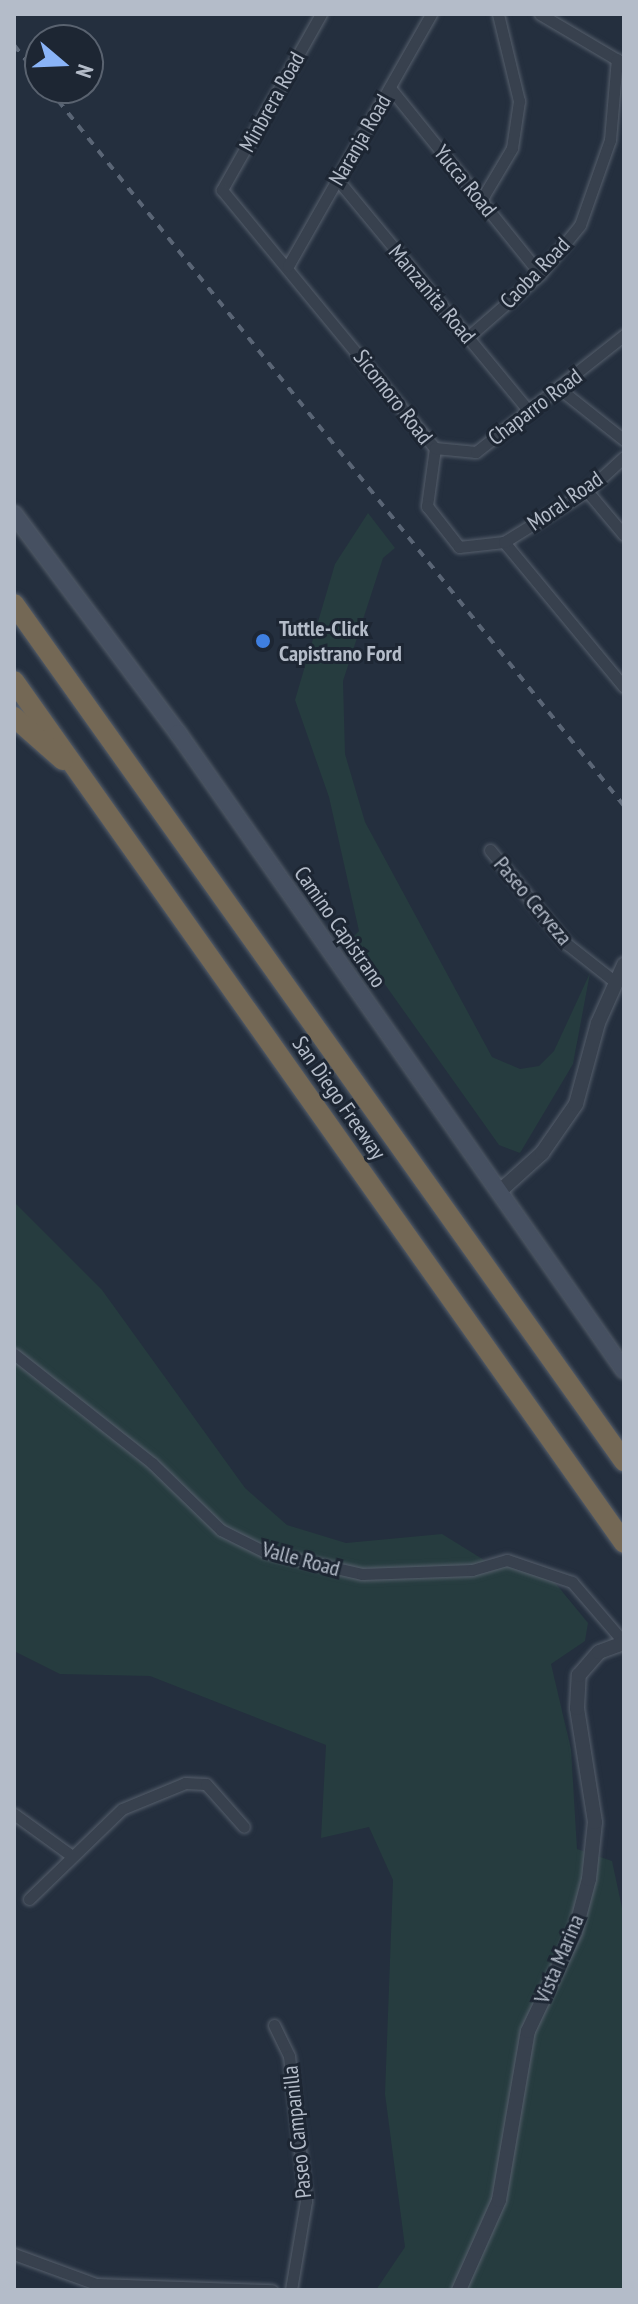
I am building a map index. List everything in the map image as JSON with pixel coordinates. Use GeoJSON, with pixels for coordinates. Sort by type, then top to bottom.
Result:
{"type":"FeatureCollection","features":[{"type":"Feature","properties":{"kind":"highway","name":"San Diego Freeway"},"geometry":{"type":"LineString","coordinates":[[14,604],[624,1461]]}},
{"type":"Feature","properties":{"kind":"highway","name":"San Diego Freeway"},"geometry":{"type":"LineString","coordinates":[[14,681],[624,1543]]}},
{"type":"Feature","properties":{"kind":"highway"},"geometry":{"type":"LineString","coordinates":[[14,717],[73,766]]}},
{"type":"Feature","properties":{"kind":"main road","name":"Camino Capistrano"},"geometry":{"type":"LineString","coordinates":[[14,514],[623,1365]]}},
{"type":"Feature","properties":{"kind":"street","name":"Minbrera Road"},"geometry":{"type":"LineString","coordinates":[[222,190],[321,14]]}},
{"type":"Feature","properties":{"kind":"street","name":"Naranja Road"},"geometry":{"type":"LineString","coordinates":[[288,266],[431,14]]}},
{"type":"Feature","properties":{"kind":"street"},"geometry":{"type":"LineString","coordinates":[[480,202],[512,148],[519,101],[498,14]]}},
{"type":"Feature","properties":{"kind":"street"},"geometry":{"type":"LineString","coordinates":[[540,14],[621,61]]}},
{"type":"Feature","properties":{"kind":"street","name":"Caoba Road"},"geometry":{"type":"LineString","coordinates":[[468,337],[540,274],[580,225],[610,140],[621,61]]}},
{"type":"Feature","properties":{"kind":"street","name":"Yucca Road"},"geometry":{"type":"LineString","coordinates":[[390,88],[540,274]]}},
{"type":"Feature","properties":{"kind":"street","name":"Manzanita Road"},"geometry":{"type":"LineString","coordinates":[[337,179],[528,410]]}},
{"type":"Feature","properties":{"kind":"street","name":"Sicomoro Road"},"geometry":{"type":"LineString","coordinates":[[222,190],[288,266],[435,448],[427,506],[459,547],[504,542]]}},
{"type":"Feature","properties":{"kind":"street","name":"Chaparro Road"},"geometry":{"type":"LineString","coordinates":[[435,448],[476,452],[528,410],[561,390],[624,335]]}},
{"type":"Feature","properties":{"kind":"street"},"geometry":{"type":"LineString","coordinates":[[561,390],[624,440]]}},
{"type":"Feature","properties":{"kind":"street","name":"Moral Road"},"geometry":{"type":"LineString","coordinates":[[504,542],[587,491],[624,457]]}},
{"type":"Feature","properties":{"kind":"street"},"geometry":{"type":"LineString","coordinates":[[587,491],[624,535]]}},
{"type":"Feature","properties":{"kind":"street"},"geometry":{"type":"LineString","coordinates":[[504,542],[624,687]]}},
{"type":"Feature","properties":{"kind":"street","name":"Paseo Cerveza"},"geometry":{"type":"LineString","coordinates":[[490,850],[567,944],[614,981]]}},
{"type":"Feature","properties":{"kind":"street"},"geometry":{"type":"LineString","coordinates":[[500,1191],[542,1153],[576,1104],[614,981],[624,965]]}},
{"type":"Feature","properties":{"kind":"street","name":"Valle Road"},"geometry":{"type":"LineString","coordinates":[[14,1354],[152,1463],[221,1530],[265,1552],[362,1574],[472,1570],[507,1560],[572,1582],[623,1641]]}},
{"type":"Feature","properties":{"kind":"street","name":"Vista Marina"},"geometry":{"type":"LineString","coordinates":[[459,2290],[499,2200],[528,2031],[575,1932],[589,1879],[595,1822],[577,1708],[579,1675],[623,1641]]}},
{"type":"Feature","properties":{"kind":"street"},"geometry":{"type":"LineString","coordinates":[[29,1899],[122,1809],[197,1780],[244,1827]]}},
{"type":"Feature","properties":{"kind":"street"},"geometry":{"type":"LineString","coordinates":[[14,1814],[72,1856]]}},
{"type":"Feature","properties":{"kind":"street","name":"Paseo Campanilla"},"geometry":{"type":"LineString","coordinates":[[274,2025],[289,2056],[306,2201],[291,2290]]}},
{"type":"Feature","properties":{"kind":"street"},"geometry":{"type":"LineString","coordinates":[[14,2254],[96,2284],[272,2290]]}},
{"type":"Feature","properties":{"kind":"green space"},"geometry":{"type":"Polygon","coordinates":[[[368,513],[395,548],[383,558],[343,681],[345,754],[365,822],[492,1057],[520,1069],[539,1066],[554,1051],[590,973],[573,1064],[520,1153],[499,1145],[352,938],[359,931],[329,797],[295,700],[335,564],[368,513]]]}},
{"type":"Feature","properties":{"kind":"green space"},"geometry":{"type":"Polygon","coordinates":[[[14,1202],[102,1290],[245,1488],[287,1525],[346,1543],[442,1534],[484,1560],[552,1579],[588,1623],[585,1641],[551,1664],[571,1749],[577,1849],[612,1861],[624,1917],[624,2290],[376,2290],[405,2247],[385,2094],[393,1880],[369,1827],[321,1838],[326,1745],[150,1676],[60,1674],[14,1651],[14,1202]]]}},
{"type":"Feature","properties":{"kind":"railway"},"geometry":{"type":"LineString","coordinates":[[14,45],[24,58]]}},
{"type":"Feature","properties":{"kind":"railway"},"geometry":{"type":"LineString","coordinates":[[61,104],[624,806]]}},
{"type":"Feature","properties":{"kind":"place","name":"Tuttle-Click Capistrano Ford"},"geometry":{"type":"Point","coordinates":[263,641]}}]}
